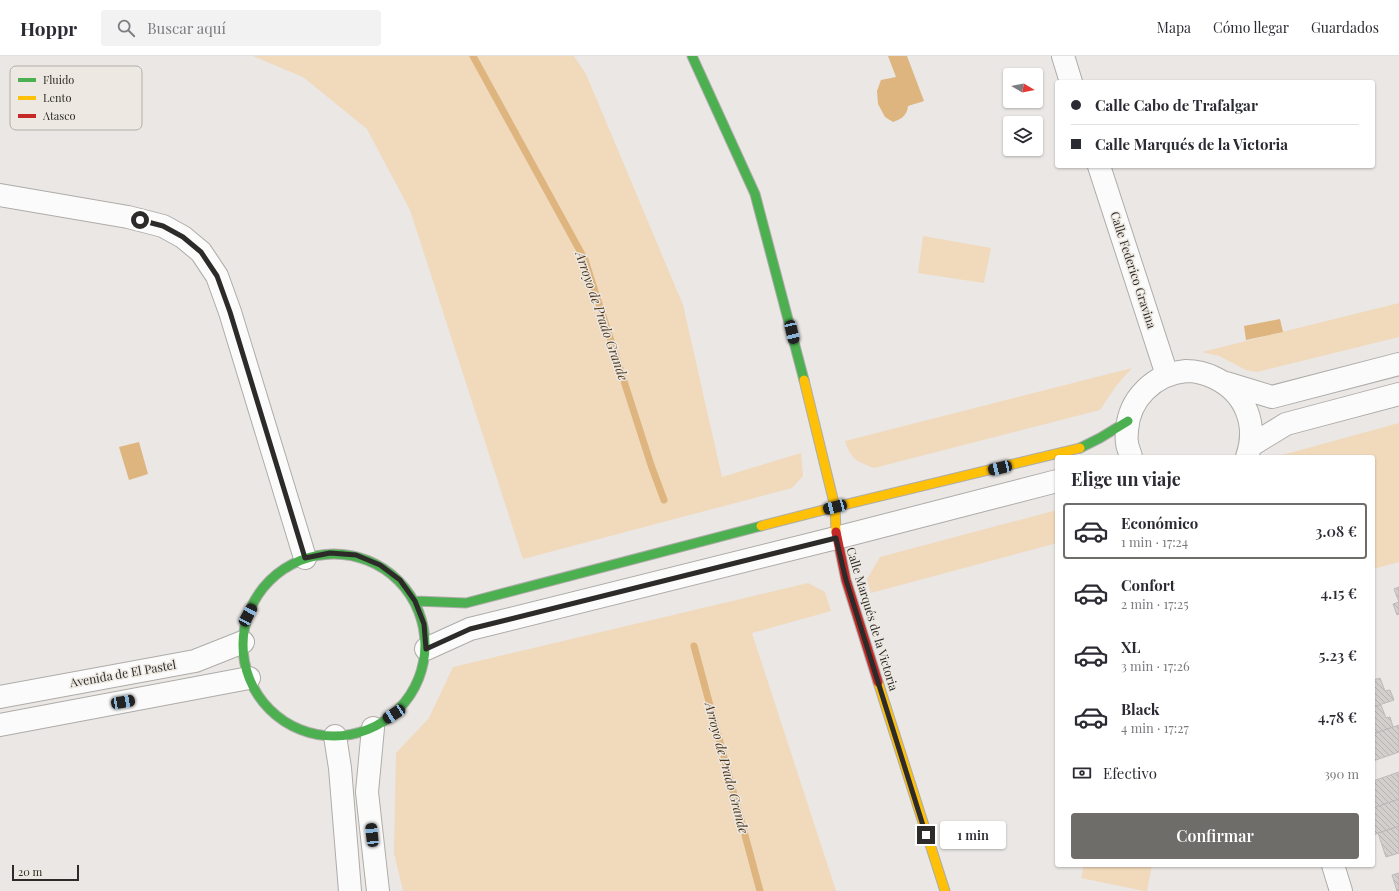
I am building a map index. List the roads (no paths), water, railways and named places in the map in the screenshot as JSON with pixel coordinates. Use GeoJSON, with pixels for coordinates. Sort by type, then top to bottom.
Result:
{"type":"FeatureCollection","features":[{"type":"Feature","properties":{"kind":"street","name":"Calle Marqués de la Victoria"},"geometry":{"type":"LineString","coordinates":[[692,56],[755,194],[792,328],[835,507],[836,538],[846,580],[945,891]]}},
{"type":"Feature","properties":{"kind":"street"},"geometry":{"type":"LineString","coordinates":[[1063,56],[1070,80]]}},
{"type":"Feature","properties":{"kind":"street","name":"Calle Federico Gravina"},"geometry":{"type":"LineString","coordinates":[[1100,168],[1167,375]]}},
{"type":"Feature","properties":{"kind":"street"},"geometry":{"type":"LineString","coordinates":[[0,195],[128,217],[163,226],[183,237],[201,252],[217,276],[230,312],[305,558]]}},
{"type":"Feature","properties":{"kind":"street"},"geometry":{"type":"LineString","coordinates":[[1130,455],[1126,442],[1128,420],[1135,401],[1148,386],[1167,375],[1187,371],[1207,374],[1226,383],[1272,397],[1399,364]]}},
{"type":"Feature","properties":{"kind":"street"},"geometry":{"type":"LineString","coordinates":[[1226,383],[1238,395],[1247,411],[1251,428],[1248,451]]}},
{"type":"Feature","properties":{"kind":"street"},"geometry":{"type":"LineString","coordinates":[[1248,451],[1286,424],[1399,394]]}},
{"type":"Feature","properties":{"kind":"street"},"geometry":{"type":"LineString","coordinates":[[415,601],[466,603],[835,507],[1076,450],[1100,438],[1128,420]]}},
{"type":"Feature","properties":{"kind":"street"},"geometry":{"type":"LineString","coordinates":[[426,649],[470,629],[836,538],[1055,481]]}},
{"type":"Feature","properties":{"kind":"street"},"geometry":{"type":"LineString","coordinates":[[330,553],[356,555],[380,565],[400,580],[415,601],[424,624],[426,649],[421,673],[410,696],[394,714],[373,728],[348,735],[335,736],[313,734],[292,726],[274,714],[259,697],[249,678],[244,660],[243,642],[248,615],[261,590],[281,571],[305,558],[330,553]]}},
{"type":"Feature","properties":{"kind":"street","name":"Avenida de El Pastel"},"geometry":{"type":"LineString","coordinates":[[0,697],[195,661],[243,642]]}},
{"type":"Feature","properties":{"kind":"street"},"geometry":{"type":"LineString","coordinates":[[0,725],[249,678]]}},
{"type":"Feature","properties":{"kind":"street"},"geometry":{"type":"LineString","coordinates":[[373,728],[367,792],[378,891]]}},
{"type":"Feature","properties":{"kind":"street"},"geometry":{"type":"LineString","coordinates":[[335,736],[340,768],[350,891]]}},
{"type":"Feature","properties":{"kind":"street"},"geometry":{"type":"LineString","coordinates":[[1334,867],[1341,891]]}},
{"type":"Feature","properties":{"kind":"waterway","name":"Arroyo de Prado Grande"},"geometry":{"type":"LineString","coordinates":[[473,56],[585,260],[651,465],[664,500]]}},
{"type":"Feature","properties":{"kind":"waterway","name":"Arroyo de Prado Grande"},"geometry":{"type":"LineString","coordinates":[[694,646],[760,891]]}}]}
